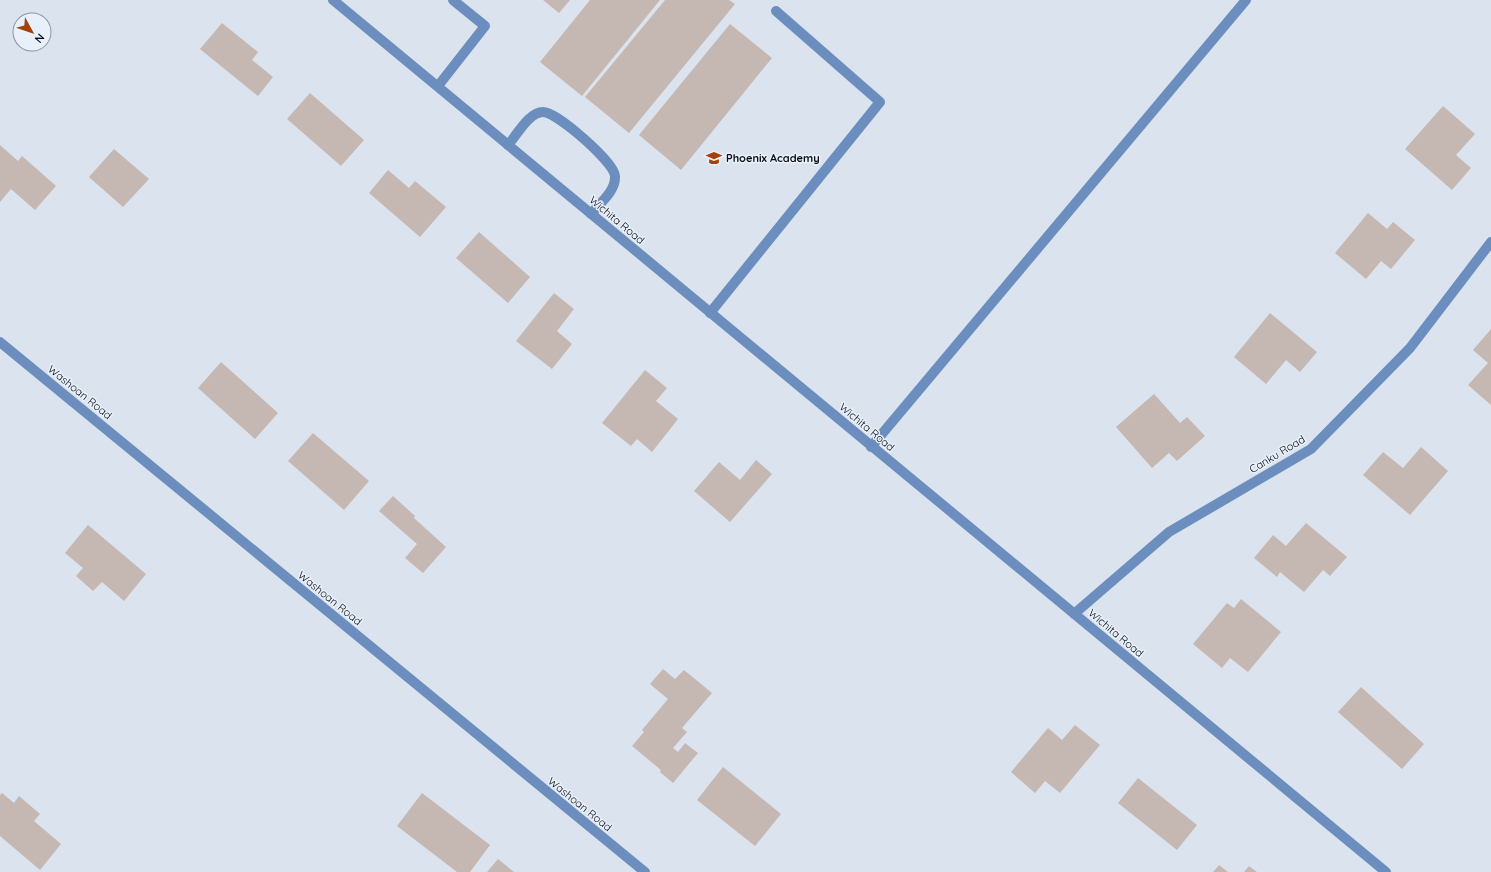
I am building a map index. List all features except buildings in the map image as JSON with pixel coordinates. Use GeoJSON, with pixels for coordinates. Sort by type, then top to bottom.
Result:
{"type":"FeatureCollection","features":[{"type":"Feature","properties":{"kind":"street","name":"Wichita Road"},"geometry":{"type":"LineString","coordinates":[[333,0],[1386,872]]}},
{"type":"Feature","properties":{"kind":"street"},"geometry":{"type":"LineString","coordinates":[[438,86],[484,26],[453,0]]}},
{"type":"Feature","properties":{"kind":"street"},"geometry":{"type":"LineString","coordinates":[[872,447],[1246,0]]}},
{"type":"Feature","properties":{"kind":"street"},"geometry":{"type":"LineString","coordinates":[[710,313],[880,102],[776,11]]}},
{"type":"Feature","properties":{"kind":"street"},"geometry":{"type":"LineString","coordinates":[[508,145],[532,116],[543,112],[556,116],[561,120],[609,163],[615,175],[614,187],[591,214]]}},
{"type":"Feature","properties":{"kind":"street","name":"Canku Road"},"geometry":{"type":"LineString","coordinates":[[1074,614],[1169,532],[1311,449],[1410,348],[1491,242]]}},
{"type":"Feature","properties":{"kind":"street","name":"Washoan Road"},"geometry":{"type":"LineString","coordinates":[[0,342],[645,872]]}},
{"type":"Feature","properties":{"kind":"place","name":"Phoenix Academy"},"geometry":{"type":"Point","coordinates":[714,158]}}]}
